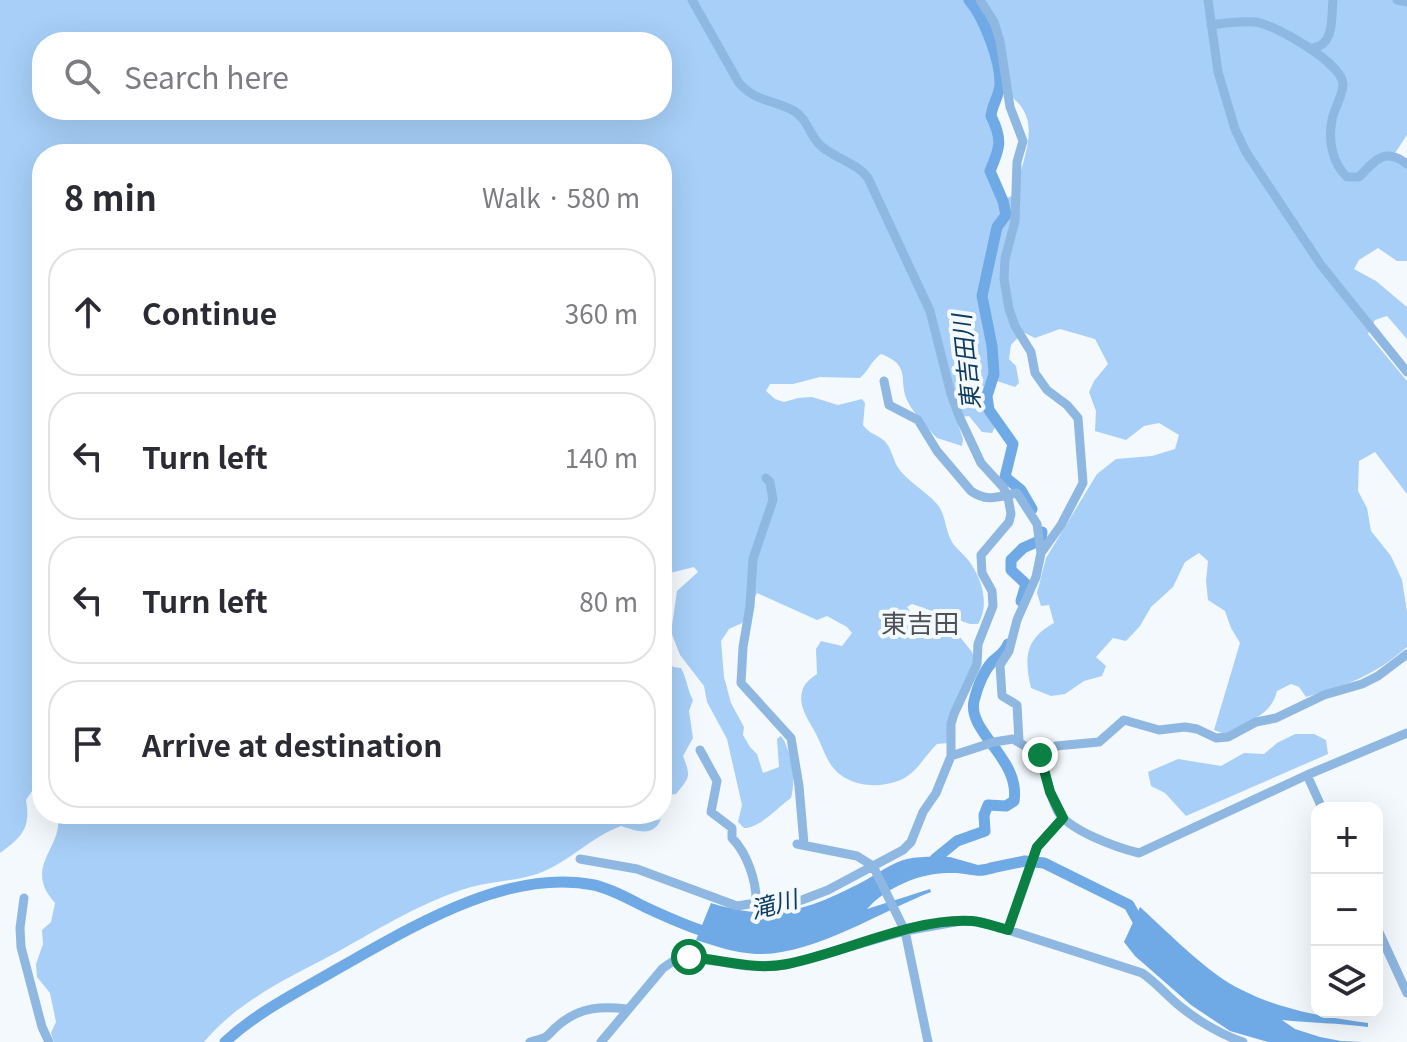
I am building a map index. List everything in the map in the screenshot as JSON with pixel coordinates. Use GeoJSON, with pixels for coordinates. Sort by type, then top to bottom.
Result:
{"type":"FeatureCollection","features":[{"type":"Feature","properties":{"kind":"street"},"geometry":{"type":"LineString","coordinates":[[580,859],[637,869],[737,906],[756,903],[775,907],[802,900],[903,850],[911,842],[951,756],[951,724],[977,664],[978,644],[993,606],[992,591],[982,573],[981,555],[1009,522],[1011,514],[1003,487],[981,463],[959,416],[930,311],[868,178],[854,165],[820,146],[793,110],[747,92],[692,0]]}},
{"type":"Feature","properties":{"kind":"street"},"geometry":{"type":"LineString","coordinates":[[980,0],[994,22],[1010,107],[1023,141],[1017,162],[1015,221],[1005,259],[1004,279],[1009,309],[1015,326],[1031,352],[1035,373],[1047,390],[1078,418],[1083,483],[1061,525],[1041,544]]}},
{"type":"Feature","properties":{"kind":"street"},"geometry":{"type":"LineString","coordinates":[[1208,0],[1218,72],[1235,129],[1246,152],[1321,265],[1407,372]]}},
{"type":"Feature","properties":{"kind":"street"},"geometry":{"type":"LineString","coordinates":[[1314,48],[1322,46],[1330,38],[1333,0]]}},
{"type":"Feature","properties":{"kind":"street"},"geometry":{"type":"LineString","coordinates":[[1397,0],[1407,2]]}},
{"type":"Feature","properties":{"kind":"street"},"geometry":{"type":"LineString","coordinates":[[1211,25],[1255,22],[1314,48],[1342,79],[1343,87],[1332,121],[1334,159],[1347,177],[1359,177],[1382,157],[1397,157],[1407,164]]}},
{"type":"Feature","properties":{"kind":"street"},"geometry":{"type":"LineString","coordinates":[[884,381],[889,405],[918,420],[937,451],[971,491],[996,499],[1008,497],[1014,492],[1021,497],[1037,524],[1041,544],[1036,577],[1017,620],[1009,651],[1000,665],[1002,696],[1017,705],[1019,741]]}},
{"type":"Feature","properties":{"kind":"street"},"geometry":{"type":"LineString","coordinates":[[766,478],[773,500],[753,559],[741,683],[791,738],[799,786],[800,844],[857,856],[873,866],[905,931],[928,1042]]}},
{"type":"Feature","properties":{"kind":"street"},"geometry":{"type":"LineString","coordinates":[[1040,755],[1056,746],[1099,742],[1124,720],[1159,730],[1185,727],[1216,738],[1228,737],[1256,722],[1276,718],[1324,695],[1362,684],[1407,654]]}},
{"type":"Feature","properties":{"kind":"street"},"geometry":{"type":"LineString","coordinates":[[951,756],[991,742],[1019,741],[1040,755],[1050,792],[1063,818],[1095,837],[1139,853],[1307,775],[1407,733]]}},
{"type":"Feature","properties":{"kind":"street"},"geometry":{"type":"LineString","coordinates":[[700,750],[717,781],[711,812],[732,828],[732,838],[749,866],[756,903]]}},
{"type":"Feature","properties":{"kind":"street"},"geometry":{"type":"LineString","coordinates":[[1307,775],[1319,802]]}},
{"type":"Feature","properties":{"kind":"street"},"geometry":{"type":"LineString","coordinates":[[1008,930],[1037,847],[1063,818]]}},
{"type":"Feature","properties":{"kind":"street"},"geometry":{"type":"LineString","coordinates":[[24,898],[21,947],[42,1027],[49,1042]]}},
{"type":"Feature","properties":{"kind":"street"},"geometry":{"type":"LineString","coordinates":[[601,1042],[663,968],[675,960],[689,957],[747,966],[786,965],[905,931],[977,921],[1142,973],[1160,985],[1184,1010],[1230,1038],[1243,1042]]}},
{"type":"Feature","properties":{"kind":"street"},"geometry":{"type":"LineString","coordinates":[[1383,941],[1407,993]]}},
{"type":"Feature","properties":{"kind":"street"},"geometry":{"type":"LineString","coordinates":[[530,1042],[547,1039],[560,1024],[586,1009],[627,1009]]}},
{"type":"Feature","properties":{"kind":"shaded area"},"geometry":{"type":"Polygon","coordinates":[[[0,0],[1407,0],[1407,135],[1395,153],[1407,168],[1407,261],[1397,261],[1378,248],[1359,260],[1354,269],[1376,281],[1407,307],[1407,339],[1387,316],[1375,320],[1368,334],[1407,381],[1407,494],[1375,452],[1359,461],[1358,491],[1367,508],[1371,531],[1391,556],[1402,580],[1407,612],[1407,647],[1371,673],[1306,697],[1299,687],[1291,684],[1277,691],[1269,707],[1257,717],[1225,734],[1214,730],[1240,643],[1225,611],[1208,600],[1208,561],[1199,553],[1185,562],[1173,587],[1151,607],[1126,641],[1113,638],[1096,657],[1106,666],[1102,676],[1084,681],[1065,694],[1051,696],[1031,688],[1029,650],[1037,636],[1054,623],[1049,605],[1041,606],[1037,593],[1046,558],[1097,474],[1116,459],[1152,456],[1175,449],[1179,435],[1159,423],[1144,426],[1126,440],[1095,431],[1096,411],[1089,392],[1108,364],[1095,339],[1060,329],[1035,338],[1023,332],[1011,345],[1009,359],[1016,366],[1019,383],[1015,387],[991,379],[986,391],[986,403],[995,427],[992,433],[982,432],[969,416],[962,417],[958,424],[962,446],[937,438],[932,433],[908,402],[901,369],[881,354],[860,378],[820,377],[793,384],[770,384],[766,391],[784,402],[812,397],[838,405],[862,399],[865,403],[863,425],[885,442],[901,472],[940,508],[952,542],[978,576],[984,600],[978,624],[912,604],[907,607],[912,614],[960,637],[972,652],[975,662],[949,717],[948,743],[937,744],[905,778],[888,784],[868,785],[849,780],[834,768],[802,703],[804,686],[817,674],[816,649],[821,641],[842,646],[852,633],[827,616],[817,620],[757,593],[742,623],[729,629],[721,641],[724,677],[731,703],[744,727],[743,735],[757,754],[763,773],[779,767],[777,739],[781,736],[790,757],[793,783],[791,798],[762,821],[744,828],[738,822],[742,805],[727,739],[707,702],[704,686],[680,655],[672,635],[677,591],[698,572],[694,567],[672,572],[672,144],[32,144],[32,791],[26,800],[26,825],[14,842],[0,853],[0,0]],[[995,90],[988,118],[996,138],[987,170],[993,186],[1005,199],[1016,194],[1029,128],[1022,108],[1004,90],[995,90]]]}},
{"type":"Feature","properties":{"kind":"shaded area"},"geometry":{"type":"Polygon","coordinates":[[[672,665],[681,668],[693,700],[689,711],[693,738],[683,756],[688,773],[676,794],[672,795],[672,665]]]}},
{"type":"Feature","properties":{"kind":"shaded area"},"geometry":{"type":"Polygon","coordinates":[[[1295,734],[1314,734],[1326,740],[1328,754],[1186,816],[1165,793],[1151,786],[1148,772],[1178,759],[1221,766],[1244,753],[1264,754],[1295,734]]]}},
{"type":"Feature","properties":{"kind":"shaded area"},"geometry":{"type":"Polygon","coordinates":[[[658,824],[649,831],[621,826],[537,874],[471,887],[420,907],[267,990],[234,1013],[204,1042],[54,1042],[51,1033],[56,1022],[50,993],[37,977],[36,964],[43,944],[42,930],[51,922],[55,903],[42,878],[58,825],[658,824]]]}},
{"type":"Feature","properties":{"kind":"shaded area"},"geometry":{"type":"Polygon","coordinates":[[[918,857],[950,857],[978,865],[1004,861],[1004,869],[981,876],[937,874],[904,883],[874,901],[867,909],[930,889],[931,892],[823,941],[800,948],[756,954],[696,940],[711,903],[753,912],[789,910],[825,900],[902,861],[918,857]]]}},
{"type":"Feature","properties":{"kind":"shaded area"},"geometry":{"type":"Polygon","coordinates":[[[1140,907],[1202,964],[1242,990],[1288,1008],[1311,1013],[1311,1018],[1368,1023],[1368,1027],[1282,1020],[1295,1029],[1341,1041],[1364,1042],[1268,1042],[1230,1031],[1191,1005],[1135,956],[1124,942],[1140,907]]]}},
{"type":"Feature","properties":{"kind":"waterway","name":"東吉田川"},"geometry":{"type":"LineString","coordinates":[[969,0],[986,28],[1000,75],[991,116],[999,144],[990,171],[1006,215],[997,227],[982,296],[994,374],[987,396],[989,410],[1013,444],[1005,477],[1021,490],[1032,509]]}},
{"type":"Feature","properties":{"kind":"waterway","name":"東吉田川"},"geometry":{"type":"LineString","coordinates":[[1021,601],[1026,584],[1011,570],[1011,560],[1023,548],[1041,540],[1042,532]]}},
{"type":"Feature","properties":{"kind":"waterway","name":"東吉田川"},"geometry":{"type":"LineString","coordinates":[[935,859],[957,841],[985,831],[984,815],[988,805],[1006,806],[1014,801],[1010,772],[978,724],[974,712],[974,701],[983,676],[1008,644]]}},
{"type":"Feature","properties":{"kind":"waterway","name":"滝川"},"geometry":{"type":"LineString","coordinates":[[991,868],[1025,861],[1044,863],[1129,905],[1142,928]]}},
{"type":"Feature","properties":{"kind":"waterway","name":"滝川"},"geometry":{"type":"LineString","coordinates":[[225,1042],[277,1004],[392,938],[458,906],[526,885],[561,882],[594,885],[713,934]]}},
{"type":"Feature","properties":{"kind":"district","name":"東吉田"},"geometry":{"type":"Point","coordinates":[920,624]}},
{"type":"Feature","properties":{"kind":"route"},"geometry":{"type":"LineString","coordinates":[[689,957],[747,966],[786,965],[905,931],[961,921],[977,921],[1008,930],[1037,847],[1063,818],[1050,792],[1040,755]]}}]}
